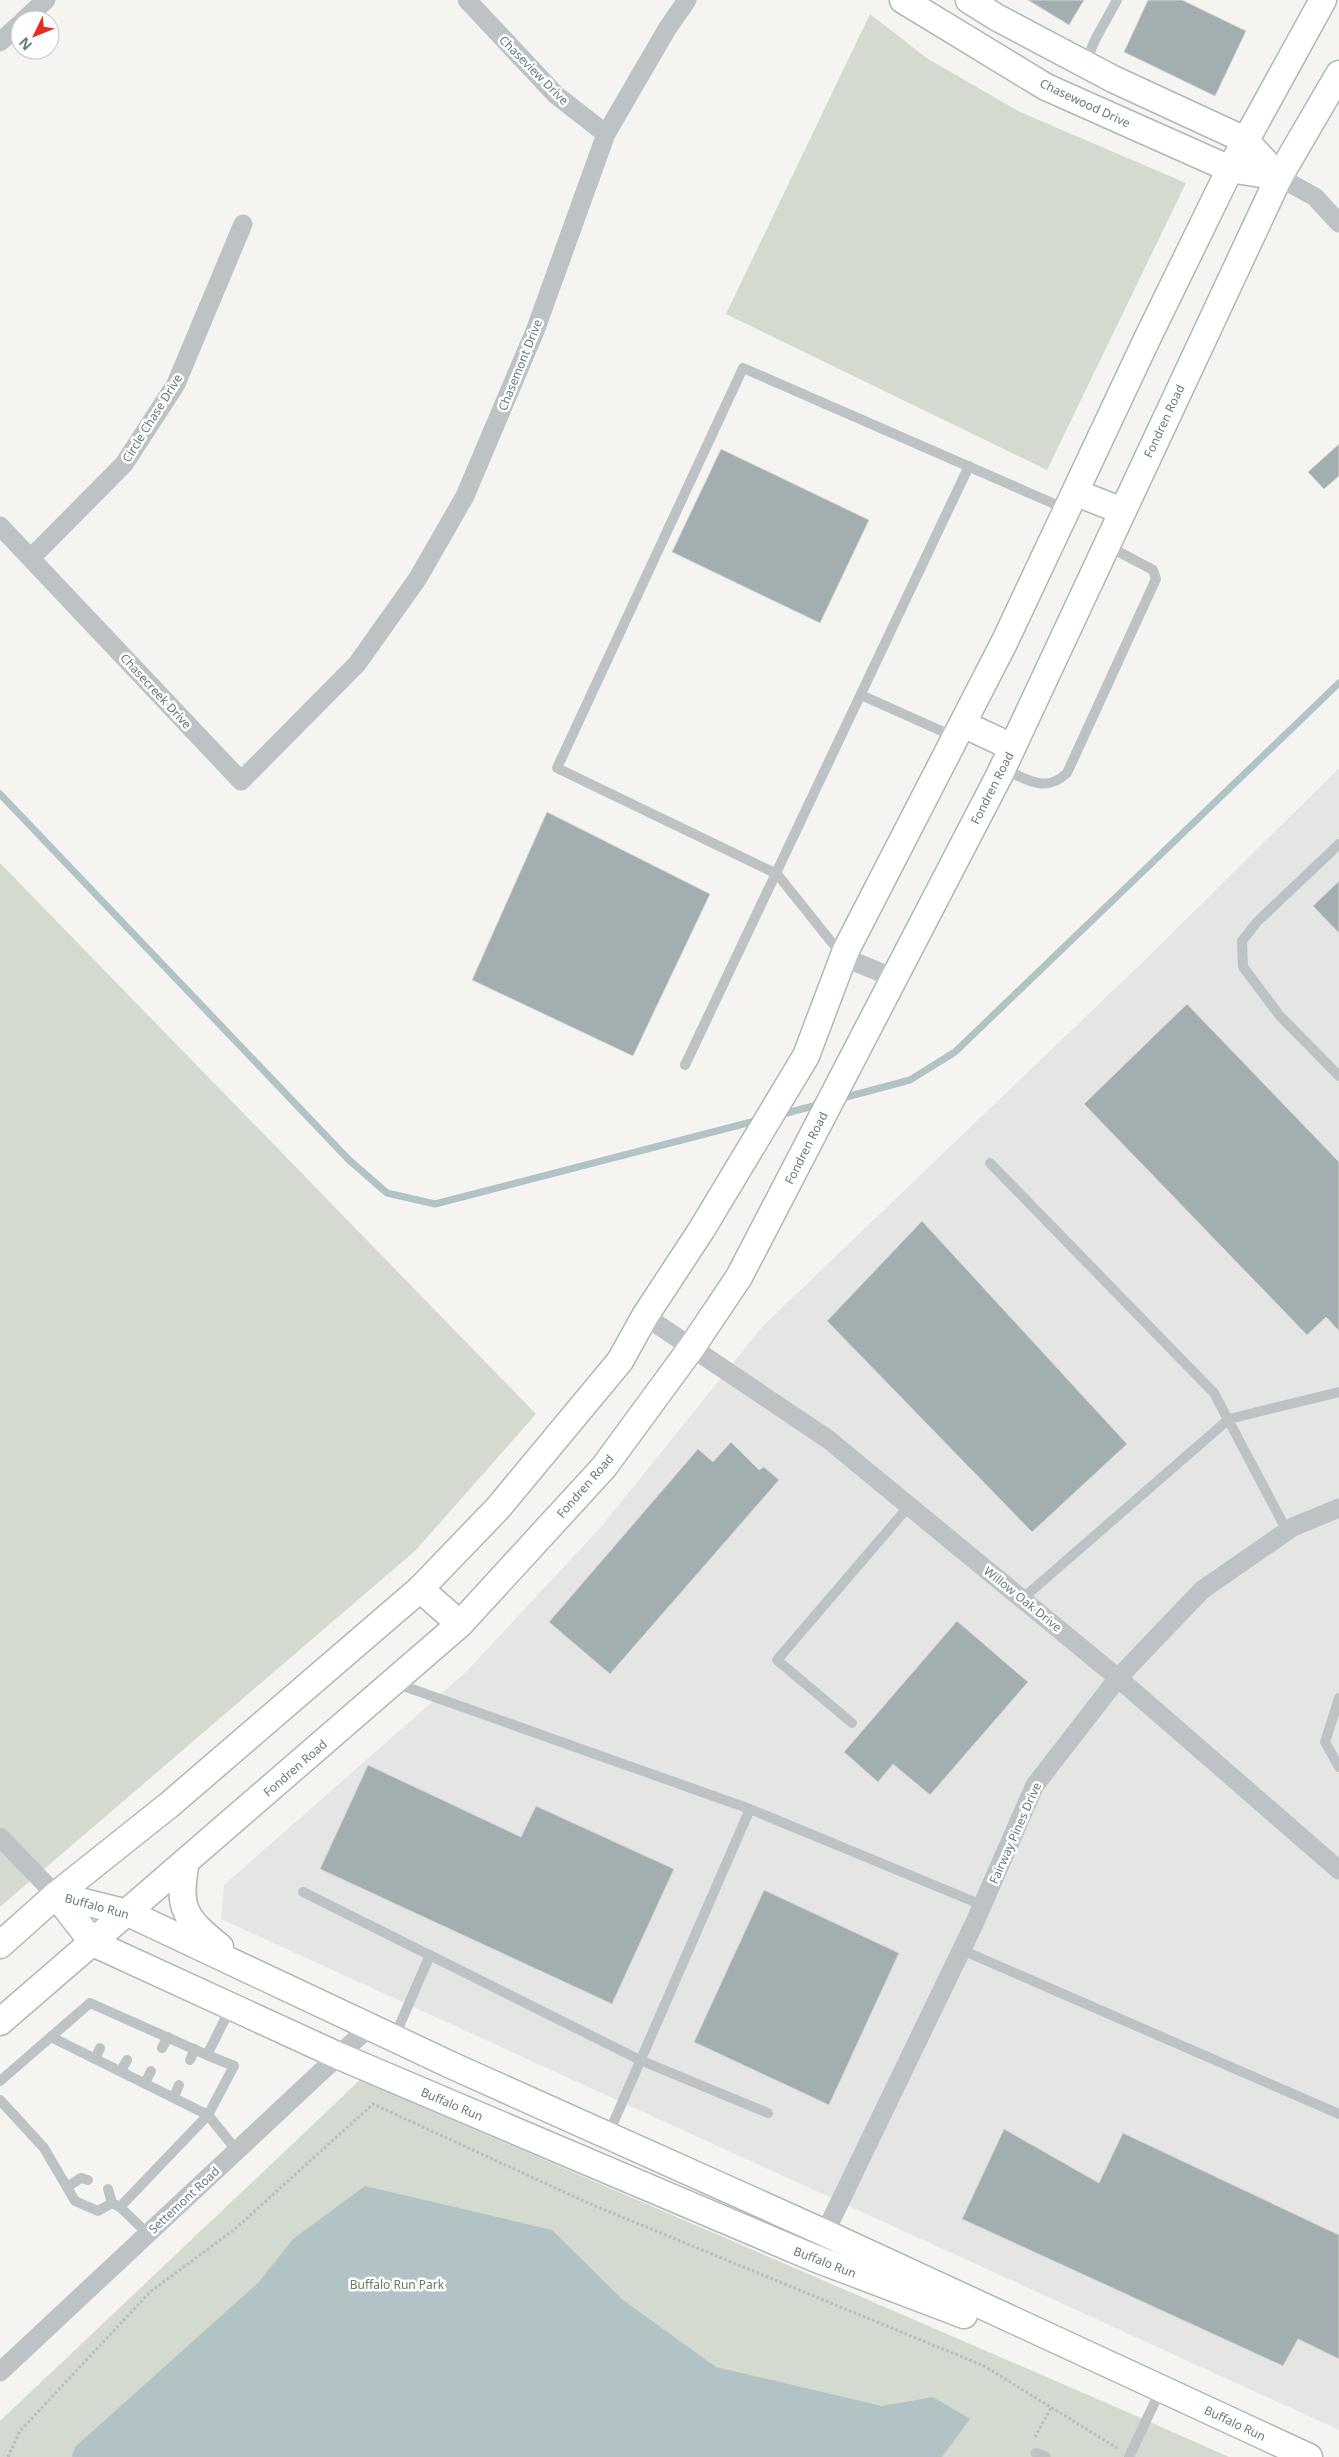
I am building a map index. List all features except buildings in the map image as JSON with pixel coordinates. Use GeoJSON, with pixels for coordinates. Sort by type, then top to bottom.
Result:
{"type":"FeatureCollection","features":[{"type":"Feature","properties":{"kind":"main road","name":"Chasewood Drive"},"geometry":{"type":"LineString","coordinates":[[903,0],[976,46],[1046,86],[1230,169],[1278,177]]}},
{"type":"Feature","properties":{"kind":"main road","name":"Chasewood Drive"},"geometry":{"type":"LineString","coordinates":[[969,0],[996,17],[1085,64],[1245,140],[1278,177]]}},
{"type":"Feature","properties":{"kind":"main road"},"geometry":{"type":"LineString","coordinates":[[0,1944],[169,1805],[420,1589],[498,1508],[620,1361],[645,1316],[702,1229],[806,1056],[843,957],[960,730],[1072,501],[1147,339],[1230,169],[1323,0]]}},
{"type":"Feature","properties":{"kind":"main road"},"geometry":{"type":"LineString","coordinates":[[976,46],[996,17]]}},
{"type":"Feature","properties":{"kind":"main road","name":"Fondren Road"},"geometry":{"type":"LineString","coordinates":[[0,2022],[460,1624],[604,1467],[692,1347],[738,1277],[1007,758],[1278,177],[1339,74]]}},
{"type":"Feature","properties":{"kind":"main road"},"geometry":{"type":"LineString","coordinates":[[1072,501],[1122,511]]}},
{"type":"Feature","properties":{"kind":"main road"},"geometry":{"type":"LineString","coordinates":[[960,730],[1007,758]]}},
{"type":"Feature","properties":{"kind":"main road"},"geometry":{"type":"LineString","coordinates":[[420,1589],[460,1624]]}},
{"type":"Feature","properties":{"kind":"main road"},"geometry":{"type":"LineString","coordinates":[[186,1862],[182,1900],[190,1920],[203,1933],[251,1970]]}},
{"type":"Feature","properties":{"kind":"main road","name":"Buffalo Run"},"geometry":{"type":"LineString","coordinates":[[56,1896],[128,1913],[394,2039],[825,2233],[1309,2457]]}},
{"type":"Feature","properties":{"kind":"main road","name":"Buffalo Run"},"geometry":{"type":"LineString","coordinates":[[56,1896],[93,1943],[338,2056],[814,2258],[1161,2388]]}},
{"type":"Feature","properties":{"kind":"street"},"geometry":{"type":"LineString","coordinates":[[35,10],[46,0]]}},
{"type":"Feature","properties":{"kind":"street","name":"Chaseview Drive"},"geometry":{"type":"LineString","coordinates":[[467,0],[556,95],[606,134]]}},
{"type":"Feature","properties":{"kind":"street","name":"Chasemont Drive"},"geometry":{"type":"LineString","coordinates":[[313,708],[362,656],[418,578],[465,496],[535,331],[606,134],[687,0]]}},
{"type":"Feature","properties":{"kind":"street"},"geometry":{"type":"LineString","coordinates":[[0,42],[10,33]]}},
{"type":"Feature","properties":{"kind":"street","name":"Chasewood Drive"},"geometry":{"type":"LineString","coordinates":[[1278,177],[1315,197],[1339,222]]}},
{"type":"Feature","properties":{"kind":"street","name":"Circle Chase Drive"},"geometry":{"type":"LineString","coordinates":[[31,558],[124,464],[176,384],[243,224]]}},
{"type":"Feature","properties":{"kind":"street","name":"Chasecreek Drive"},"geometry":{"type":"LineString","coordinates":[[0,526],[242,781],[313,708]]}},
{"type":"Feature","properties":{"kind":"street"},"geometry":{"type":"LineString","coordinates":[[843,957],[894,978]]}},
{"type":"Feature","properties":{"kind":"street","name":"Willow Oak Drive"},"geometry":{"type":"LineString","coordinates":[[645,1316],[829,1440],[1118,1678],[1339,1870]]}},
{"type":"Feature","properties":{"kind":"street","name":"Fairway Pines Drive"},"geometry":{"type":"LineString","coordinates":[[814,2258],[962,1950],[1035,1785],[1118,1678],[1202,1590],[1287,1531],[1339,1508]]}},
{"type":"Feature","properties":{"kind":"street"},"geometry":{"type":"LineString","coordinates":[[0,1837],[56,1896]]}},
{"type":"Feature","properties":{"kind":"street","name":"Settemont Road"},"geometry":{"type":"LineString","coordinates":[[0,2372],[369,2027]]}},
{"type":"Feature","properties":{"kind":"lane"},"geometry":{"type":"LineString","coordinates":[[1085,64],[1095,40],[1117,0]]}},
{"type":"Feature","properties":{"kind":"lane"},"geometry":{"type":"LineString","coordinates":[[843,957],[777,874],[557,768],[656,550],[743,368],[969,466],[1072,501]]}},
{"type":"Feature","properties":{"kind":"lane"},"geometry":{"type":"LineString","coordinates":[[685,1065],[969,466]]}},
{"type":"Feature","properties":{"kind":"lane"},"geometry":{"type":"LineString","coordinates":[[1007,758],[1038,784],[1049,784],[1063,776],[1071,764],[1156,579],[1153,570],[1144,563],[1106,545]]}},
{"type":"Feature","properties":{"kind":"lane"},"geometry":{"type":"LineString","coordinates":[[861,695],[960,730]]}},
{"type":"Feature","properties":{"kind":"lane"},"geometry":{"type":"LineString","coordinates":[[1339,844],[1257,922],[1242,941],[1243,967],[1280,1016],[1339,1076]]}},
{"type":"Feature","properties":{"kind":"lane"},"geometry":{"type":"LineString","coordinates":[[990,1163],[1214,1393],[1287,1531]]}},
{"type":"Feature","properties":{"kind":"lane"},"geometry":{"type":"LineString","coordinates":[[1022,1599],[1229,1419],[1339,1392]]}},
{"type":"Feature","properties":{"kind":"lane"},"geometry":{"type":"LineString","coordinates":[[852,1723],[777,1660],[909,1506]]}},
{"type":"Feature","properties":{"kind":"lane"},"geometry":{"type":"LineString","coordinates":[[393,1682],[750,1809],[982,1905]]}},
{"type":"Feature","properties":{"kind":"lane"},"geometry":{"type":"LineString","coordinates":[[1339,1698],[1325,1742],[1339,1766]]}},
{"type":"Feature","properties":{"kind":"lane"},"geometry":{"type":"LineString","coordinates":[[608,2136],[750,1809]]}},
{"type":"Feature","properties":{"kind":"lane"},"geometry":{"type":"LineString","coordinates":[[303,1892],[640,2060],[768,2113]]}},
{"type":"Feature","properties":{"kind":"lane"},"geometry":{"type":"LineString","coordinates":[[962,1950],[1339,2114]]}},
{"type":"Feature","properties":{"kind":"lane"},"geometry":{"type":"LineString","coordinates":[[394,2039],[430,1955]]}},
{"type":"Feature","properties":{"kind":"lane"},"geometry":{"type":"LineString","coordinates":[[0,2081],[90,2003],[114,2019],[143,2026],[234,2066],[208,2115],[116,2205],[98,2211],[75,2201],[44,2148],[0,2100]]}},
{"type":"Feature","properties":{"kind":"lane"},"geometry":{"type":"LineString","coordinates":[[207,2054],[231,2006]]}},
{"type":"Feature","properties":{"kind":"lane"},"geometry":{"type":"LineString","coordinates":[[138,2037],[143,2026]]}},
{"type":"Feature","properties":{"kind":"lane"},"geometry":{"type":"LineString","coordinates":[[51,2037],[208,2115],[237,2151]]}},
{"type":"Feature","properties":{"kind":"lane"},"geometry":{"type":"LineString","coordinates":[[162,2048],[168,2037]]}},
{"type":"Feature","properties":{"kind":"lane"},"geometry":{"type":"LineString","coordinates":[[95,2059],[100,2048]]}},
{"type":"Feature","properties":{"kind":"lane"},"geometry":{"type":"LineString","coordinates":[[190,2060],[195,2049]]}},
{"type":"Feature","properties":{"kind":"lane"},"geometry":{"type":"LineString","coordinates":[[121,2072],[127,2060]]}},
{"type":"Feature","properties":{"kind":"lane"},"geometry":{"type":"LineString","coordinates":[[145,2083],[151,2072]]}},
{"type":"Feature","properties":{"kind":"lane"},"geometry":{"type":"LineString","coordinates":[[174,2097],[179,2085]]}},
{"type":"Feature","properties":{"kind":"lane"},"geometry":{"type":"LineString","coordinates":[[67,2186],[81,2178],[88,2180]]}},
{"type":"Feature","properties":{"kind":"lane"},"geometry":{"type":"LineString","coordinates":[[108,2189],[116,2205],[148,2234]]}},
{"type":"Feature","properties":{"kind":"lane"},"geometry":{"type":"LineString","coordinates":[[1129,2456],[1161,2388]]}},
{"type":"Feature","properties":{"kind":"path"},"geometry":{"type":"LineString","coordinates":[[8,2457],[20,2430],[150,2292],[235,2229],[373,2104],[588,2203],[984,2366],[1129,2456]]}},
{"type":"Feature","properties":{"kind":"path"},"geometry":{"type":"LineString","coordinates":[[1033,2441],[1051,2408]]}},
{"type":"Feature","properties":{"kind":"shaded area"},"geometry":{"type":"Polygon","coordinates":[[[1339,768],[1339,2430],[221,1919],[224,1885],[465,1673],[600,1528],[763,1326],[1148,957],[1339,768]]]}},
{"type":"Feature","properties":{"kind":"shaded area"},"geometry":{"type":"Polygon","coordinates":[[[365,2186],[552,2230],[623,2300],[716,2367],[882,2406],[933,2397],[970,2419],[942,2457],[72,2457],[75,2447],[259,2282],[293,2239],[365,2186]]]}},
{"type":"Feature","properties":{"kind":"green space"},"geometry":{"type":"Polygon","coordinates":[[[870,14],[928,59],[1020,112],[1186,183],[1047,470],[726,314],[870,14]]]}},
{"type":"Feature","properties":{"kind":"green space"},"geometry":{"type":"Polygon","coordinates":[[[0,863],[536,1414],[416,1550],[0,1907],[0,863]]]}},
{"type":"Feature","properties":{"kind":"green space","name":"Buffalo Run Park"},"geometry":{"type":"Polygon","coordinates":[[[360,2080],[1229,2457],[0,2457],[0,2421],[360,2080]]]}},
{"type":"Feature","properties":{"kind":"waterway"},"geometry":{"type":"LineString","coordinates":[[839,1099],[910,1080],[955,1052],[1339,683]]}},
{"type":"Feature","properties":{"kind":"waterway"},"geometry":{"type":"LineString","coordinates":[[0,794],[349,1160],[387,1193],[435,1204],[759,1120]]}},
{"type":"Feature","properties":{"kind":"waterway"},"geometry":{"type":"LineString","coordinates":[[779,1115],[821,1104]]}}]}
